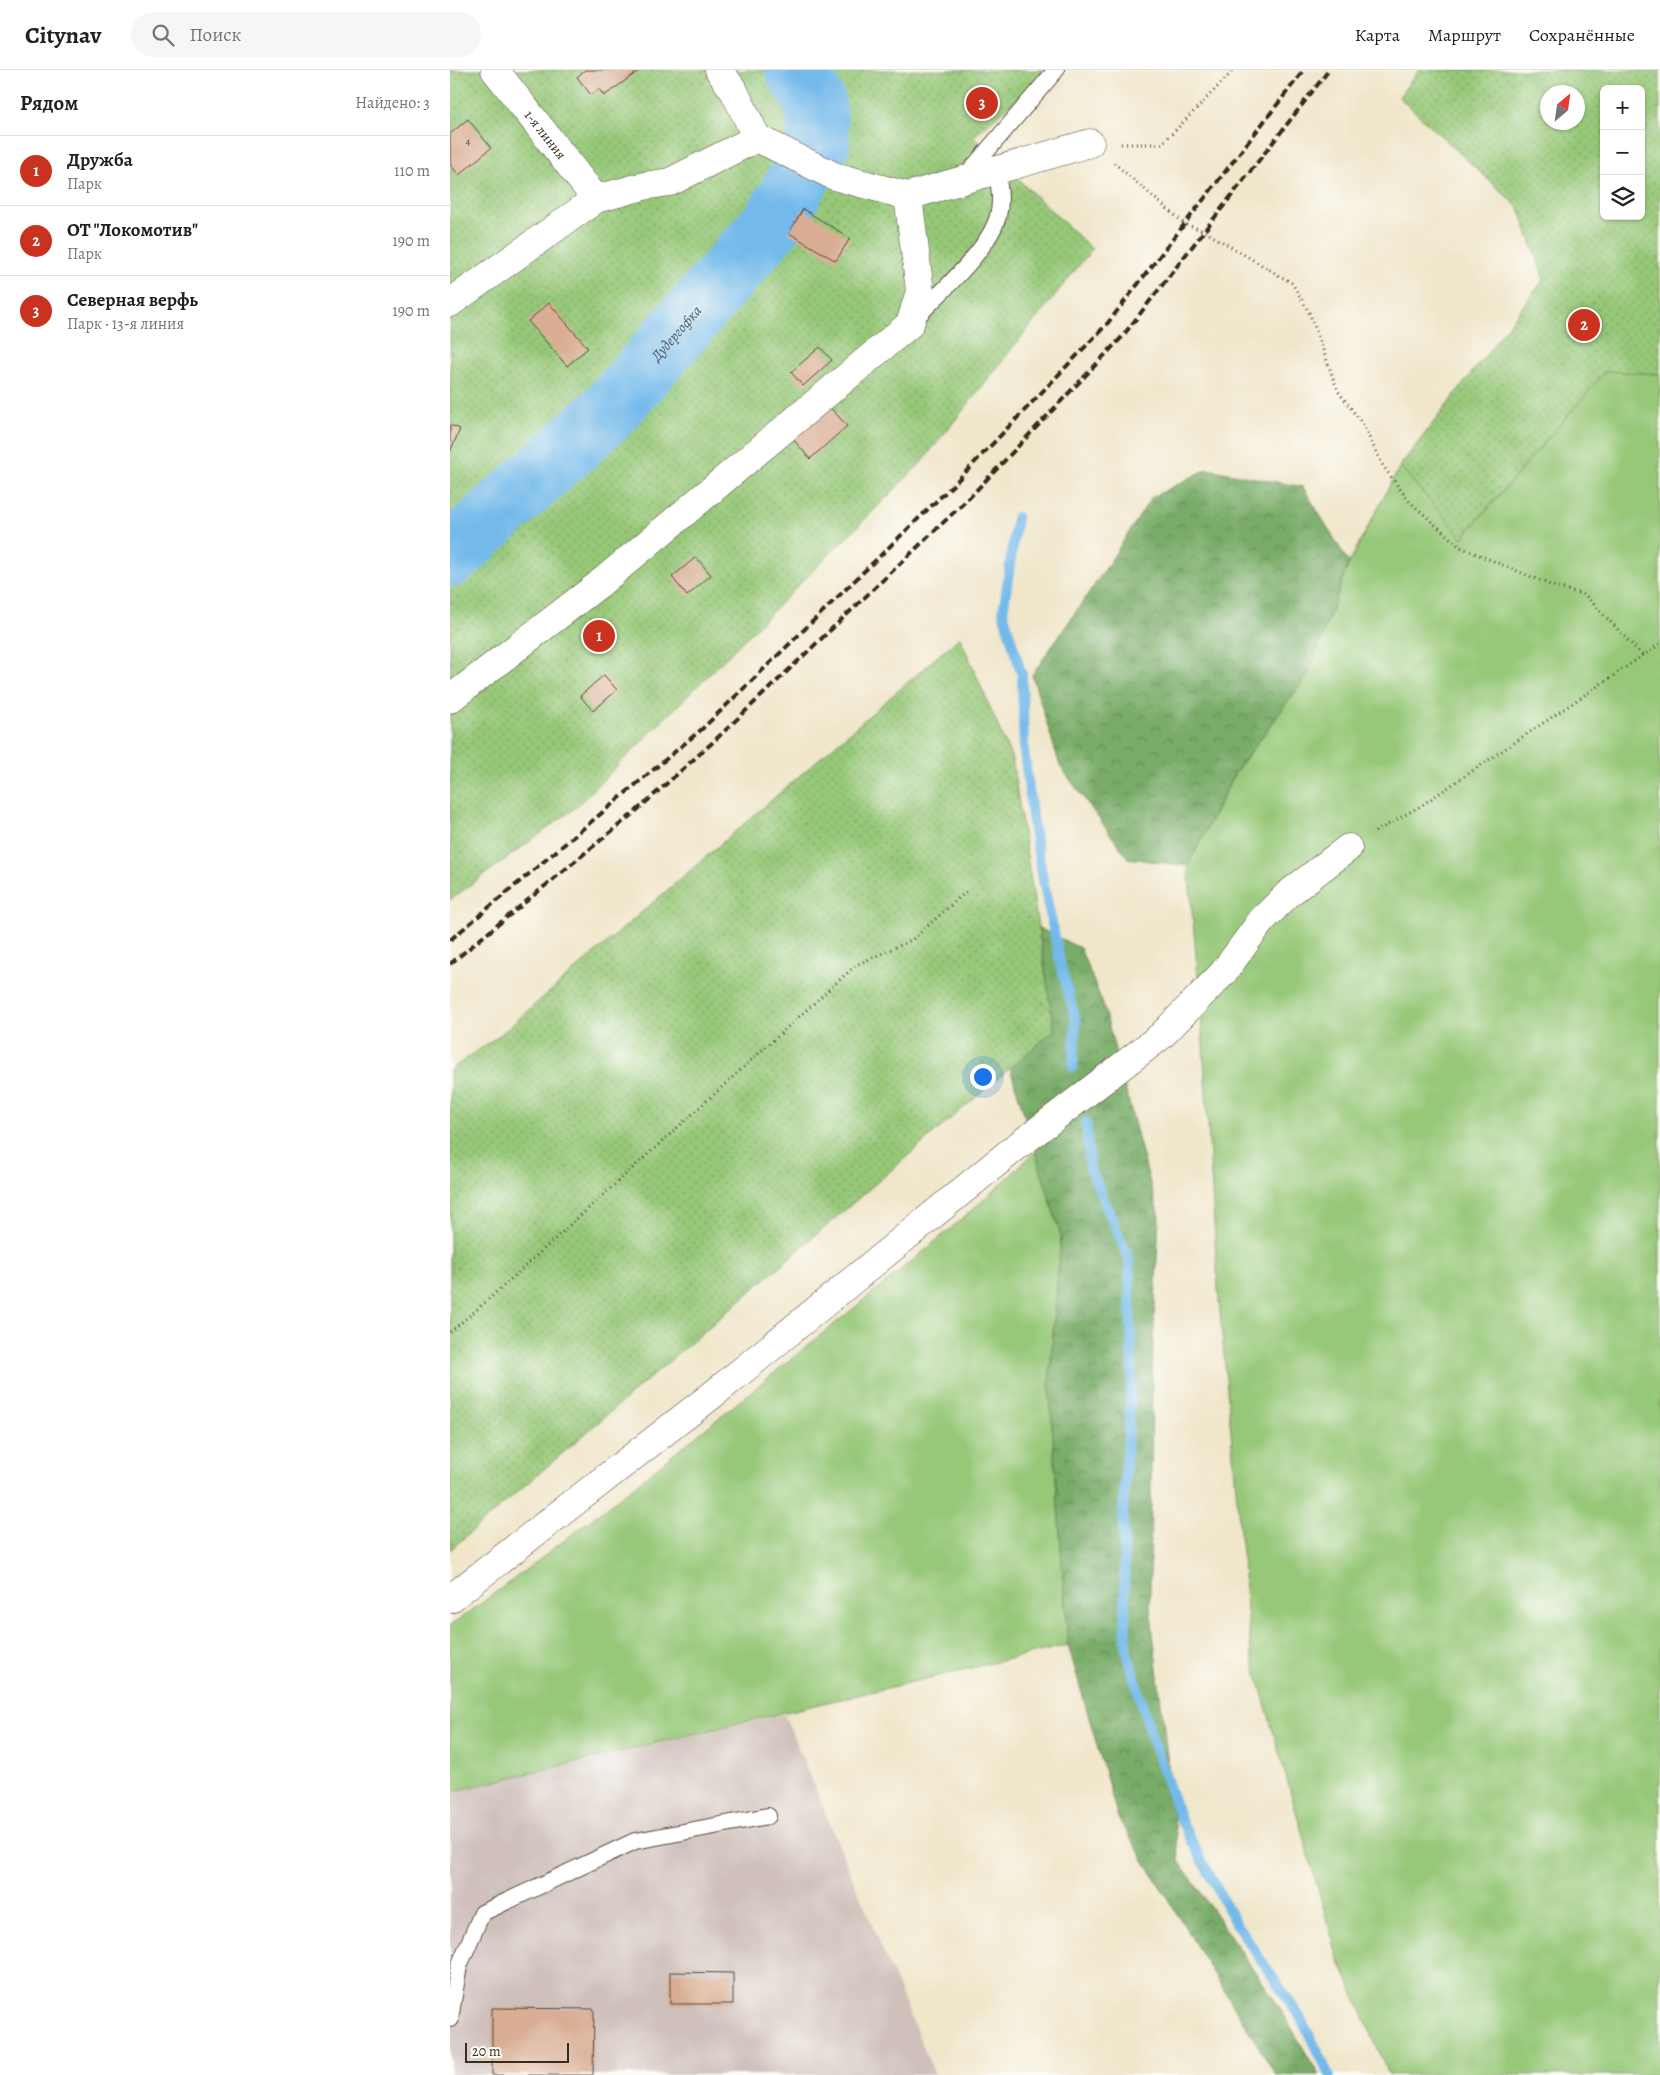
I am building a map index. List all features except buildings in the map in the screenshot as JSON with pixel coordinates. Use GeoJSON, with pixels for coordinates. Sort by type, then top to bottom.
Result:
{"type":"FeatureCollection","features":[{"type":"Feature","properties":{"kind":"street","name":"1-я линия"},"geometry":{"type":"LineString","coordinates":[[496,70],[596,199]]}},
{"type":"Feature","properties":{"kind":"street"},"geometry":{"type":"LineString","coordinates":[[719,70],[769,143],[834,176],[908,196],[1090,143]]}},
{"type":"Feature","properties":{"kind":"street"},"geometry":{"type":"LineString","coordinates":[[450,303],[596,199],[670,182],[769,143]]}},
{"type":"Feature","properties":{"kind":"street"},"geometry":{"type":"LineString","coordinates":[[450,699],[598,585],[910,324],[920,291],[908,196]]}},
{"type":"Feature","properties":{"kind":"street"},"geometry":{"type":"LineString","coordinates":[[450,1599],[716,1392],[1011,1151],[1160,1036],[1223,973],[1262,920],[1288,894],[1348,848]]}},
{"type":"Feature","properties":{"kind":"lane"},"geometry":{"type":"LineString","coordinates":[[962,180],[1056,70]]}},
{"type":"Feature","properties":{"kind":"lane"},"geometry":{"type":"LineString","coordinates":[[910,324],[980,249],[998,218],[1001,199],[997,170]]}},
{"type":"Feature","properties":{"kind":"lane"},"geometry":{"type":"LineString","coordinates":[[450,2019],[459,1966],[482,1913],[635,1841],[768,1816]]}},
{"type":"Feature","properties":{"kind":"path"},"geometry":{"type":"LineString","coordinates":[[1090,143],[1162,144],[1234,70]]}},
{"type":"Feature","properties":{"kind":"path"},"geometry":{"type":"LineString","coordinates":[[1090,143],[1185,224],[1204,232],[1292,283],[1309,312],[1338,391],[1362,423],[1383,466],[1409,501],[1460,547],[1553,586],[1585,595],[1642,655]]}},
{"type":"Feature","properties":{"kind":"path"},"geometry":{"type":"LineString","coordinates":[[1348,848],[1419,807],[1590,694],[1642,655],[1660,644]]}},
{"type":"Feature","properties":{"kind":"path"},"geometry":{"type":"LineString","coordinates":[[450,1332],[480,1307],[856,965],[912,940],[969,889]]}},
{"type":"Feature","properties":{"kind":"shaded area"},"geometry":{"type":"Polygon","coordinates":[[[784,1714],[935,2075],[450,2075],[450,1792],[784,1714]]]}},
{"type":"Feature","properties":{"kind":"green space"},"geometry":{"type":"Polygon","coordinates":[[[450,70],[1050,70],[973,137],[1092,249],[920,464],[575,808],[450,900],[450,70]]]}},
{"type":"Feature","properties":{"kind":"green space"},"geometry":{"type":"Polygon","coordinates":[[[1419,70],[1660,70],[1660,374],[1606,371],[1462,538],[1400,466],[1544,279],[1519,208],[1399,97],[1419,70]]]}},
{"type":"Feature","properties":{"kind":"green space"},"geometry":{"type":"Polygon","coordinates":[[[1606,371],[1660,374],[1660,2075],[1389,2075],[1337,1955],[1251,1654],[1218,1289],[1201,1011],[1188,866],[1235,773],[1307,676],[1349,563],[1400,466],[1463,538],[1606,371]]]}},
{"type":"Feature","properties":{"kind":"green space"},"geometry":{"type":"Polygon","coordinates":[[[1207,469],[1303,487],[1349,563],[1307,676],[1235,773],[1188,866],[1128,858],[1060,766],[1032,675],[1102,574],[1151,498],[1207,469]]]}},
{"type":"Feature","properties":{"kind":"green space"},"geometry":{"type":"Polygon","coordinates":[[[960,637],[1012,759],[1054,1030],[450,1550],[450,1070],[501,1034],[960,637]]]}},
{"type":"Feature","properties":{"kind":"green space"},"geometry":{"type":"Polygon","coordinates":[[[1039,928],[1080,948],[1103,1004],[1159,1217],[1152,1370],[1150,1606],[1179,1861],[1278,2005],[1319,2075],[1276,2075],[1118,1818],[1068,1645],[1049,1383],[1061,1236],[1010,1068],[1054,1030],[1039,928]]]}},
{"type":"Feature","properties":{"kind":"green space"},"geometry":{"type":"Polygon","coordinates":[[[1035,1152],[1061,1236],[1049,1383],[1068,1645],[450,1792],[450,1626],[582,1527],[711,1424],[948,1231],[1035,1152]]]}},
{"type":"Feature","properties":{"kind":"waterway","name":"Дудергофка"},"geometry":{"type":"LineString","coordinates":[[450,556],[607,413],[774,221],[819,144],[815,102],[796,70]]}},
{"type":"Feature","properties":{"kind":"waterway"},"geometry":{"type":"LineString","coordinates":[[1017,517],[1003,612],[1022,675],[1024,750],[1033,824],[1062,971],[1076,1020],[1073,1067]]}},
{"type":"Feature","properties":{"kind":"waterway"},"geometry":{"type":"LineString","coordinates":[[1086,1122],[1090,1167],[1129,1259],[1132,1371],[1123,1511],[1126,1649],[1151,1735],[1182,1823],[1235,1922],[1300,2017],[1330,2075]]}},
{"type":"Feature","properties":{"kind":"railway"},"geometry":{"type":"LineString","coordinates":[[450,940],[702,729],[956,482],[1107,324],[1304,70]]}},
{"type":"Feature","properties":{"kind":"railway"},"geometry":{"type":"LineString","coordinates":[[450,964],[635,812],[712,743],[970,497],[1122,337],[1329,70]]}},
{"type":"Feature","properties":{"kind":"place","name":"Северная верфь"},"geometry":{"type":"Point","coordinates":[982,103]}},
{"type":"Feature","properties":{"kind":"place","name":"ОТ \"Локомотив\""},"geometry":{"type":"Point","coordinates":[1584,325]}},
{"type":"Feature","properties":{"kind":"place","name":"Дружба"},"geometry":{"type":"Point","coordinates":[599,636]}}]}
